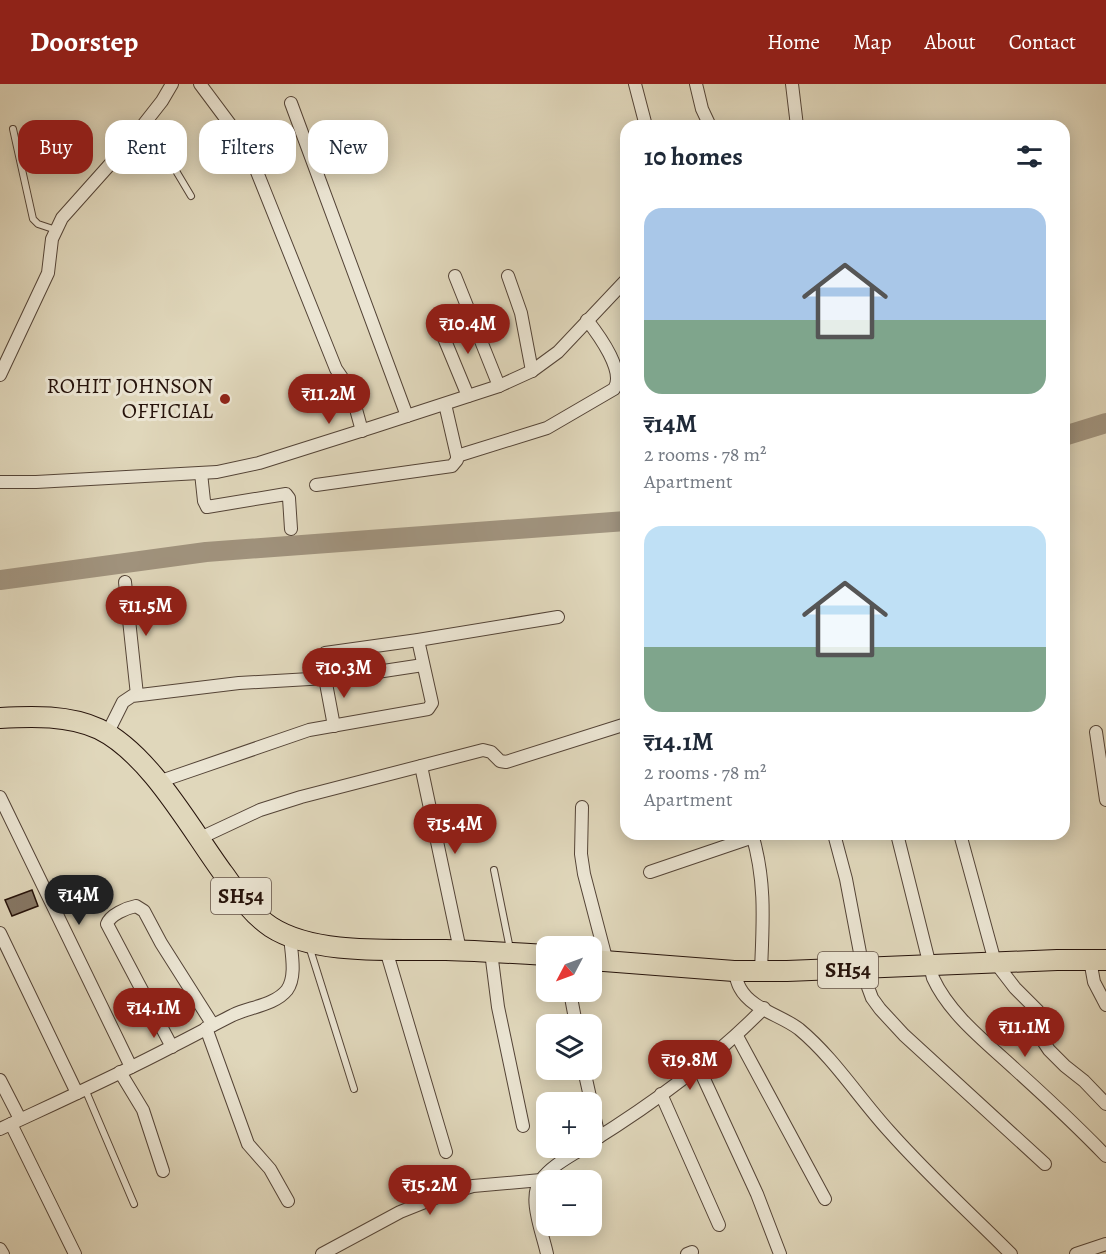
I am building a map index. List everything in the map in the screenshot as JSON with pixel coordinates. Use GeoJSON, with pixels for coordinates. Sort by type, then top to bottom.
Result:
{"type":"FeatureCollection","features":[{"type":"Feature","properties":{"kind":"main road","name":"SH54"},"geometry":{"type":"LineString","coordinates":[[0,718],[64,719],[82,723],[107,734],[141,762],[158,782],[240,896],[258,917],[272,927],[299,939],[337,947],[536,954]]}},
{"type":"Feature","properties":{"kind":"main road","name":"SH54"},"geometry":{"type":"LineString","coordinates":[[602,961],[734,971],[864,969],[995,962],[1098,960]]}},
{"type":"Feature","properties":{"kind":"street"},"geometry":{"type":"LineString","coordinates":[[0,375],[48,273],[52,239],[56,230],[70,208],[162,101],[172,84]]}},
{"type":"Feature","properties":{"kind":"street"},"geometry":{"type":"LineString","coordinates":[[200,84],[247,147],[336,369],[351,391],[362,431]]}},
{"type":"Feature","properties":{"kind":"street"},"geometry":{"type":"LineString","coordinates":[[635,84],[644,120]]}},
{"type":"Feature","properties":{"kind":"street"},"geometry":{"type":"LineString","coordinates":[[696,84],[708,120]]}},
{"type":"Feature","properties":{"kind":"street"},"geometry":{"type":"LineString","coordinates":[[792,84],[796,120]]}},
{"type":"Feature","properties":{"kind":"street"},"geometry":{"type":"LineString","coordinates":[[291,103],[407,416]]}},
{"type":"Feature","properties":{"kind":"street"},"geometry":{"type":"LineString","coordinates":[[455,276],[499,386]]}},
{"type":"Feature","properties":{"kind":"street"},"geometry":{"type":"LineString","coordinates":[[508,276],[521,313],[532,371]]}},
{"type":"Feature","properties":{"kind":"street"},"geometry":{"type":"LineString","coordinates":[[0,482],[217,472],[260,463],[362,431],[499,386],[532,371],[558,352],[620,286]]}},
{"type":"Feature","properties":{"kind":"street"},"geometry":{"type":"LineString","coordinates":[[457,456],[547,428],[614,389],[619,380],[618,373],[601,338],[587,320]]}},
{"type":"Feature","properties":{"kind":"street"},"geometry":{"type":"LineString","coordinates":[[439,326],[468,396]]}},
{"type":"Feature","properties":{"kind":"street"},"geometry":{"type":"LineString","coordinates":[[316,485],[449,467],[456,463],[457,456],[446,404]]}},
{"type":"Feature","properties":{"kind":"street"},"geometry":{"type":"LineString","coordinates":[[201,473],[204,501],[207,507],[286,494],[289,498],[291,529]]}},
{"type":"Feature","properties":{"kind":"street"},"geometry":{"type":"LineString","coordinates":[[125,582],[137,695]]}},
{"type":"Feature","properties":{"kind":"street"},"geometry":{"type":"LineString","coordinates":[[325,653],[558,617]]}},
{"type":"Feature","properties":{"kind":"street"},"geometry":{"type":"LineString","coordinates":[[158,782],[309,730],[430,708],[432,703],[418,640]]}},
{"type":"Feature","properties":{"kind":"street"},"geometry":{"type":"LineString","coordinates":[[107,734],[123,702],[137,695],[239,683],[360,675],[423,665]]}},
{"type":"Feature","properties":{"kind":"street"},"geometry":{"type":"LineString","coordinates":[[325,678],[334,726]]}},
{"type":"Feature","properties":{"kind":"street"},"geometry":{"type":"LineString","coordinates":[[198,839],[260,810],[301,797],[485,750],[491,752],[500,761],[506,762],[620,726]]}},
{"type":"Feature","properties":{"kind":"street"},"geometry":{"type":"LineString","coordinates":[[1096,732],[1106,800]]}},
{"type":"Feature","properties":{"kind":"street"},"geometry":{"type":"LineString","coordinates":[[421,766],[460,950]]}},
{"type":"Feature","properties":{"kind":"street"},"geometry":{"type":"LineString","coordinates":[[0,797],[143,1110],[163,1171]]}},
{"type":"Feature","properties":{"kind":"street"},"geometry":{"type":"LineString","coordinates":[[582,807],[581,854],[595,936]]}},
{"type":"Feature","properties":{"kind":"street"},"geometry":{"type":"LineString","coordinates":[[650,872],[742,840]]}},
{"type":"Feature","properties":{"kind":"street"},"geometry":{"type":"LineString","coordinates":[[754,840],[763,882],[762,970]]}},
{"type":"Feature","properties":{"kind":"street"},"geometry":{"type":"LineString","coordinates":[[836,840],[846,879],[868,989],[872,998],[891,1022],[1045,1164]]}},
{"type":"Feature","properties":{"kind":"street"},"geometry":{"type":"LineString","coordinates":[[898,840],[937,987],[976,1033],[1106,1156]]}},
{"type":"Feature","properties":{"kind":"street"},"geometry":{"type":"LineString","coordinates":[[962,840],[995,962],[1015,988],[1038,1011],[1041,1038],[1049,1050],[1106,1104]]}},
{"type":"Feature","properties":{"kind":"street"},"geometry":{"type":"LineString","coordinates":[[172,1047],[107,924],[109,919],[128,908],[136,906],[144,911],[209,1027],[248,1144],[270,1168],[288,1201]]}},
{"type":"Feature","properties":{"kind":"street"},"geometry":{"type":"LineString","coordinates":[[0,933],[81,1091]]}},
{"type":"Feature","properties":{"kind":"street"},"geometry":{"type":"LineString","coordinates":[[10,1124],[172,1047],[238,1012],[273,1000],[286,990],[289,984],[292,962],[299,939]]}},
{"type":"Feature","properties":{"kind":"street"},"geometry":{"type":"LineString","coordinates":[[386,950],[446,1152]]}},
{"type":"Feature","properties":{"kind":"street"},"geometry":{"type":"LineString","coordinates":[[491,952],[498,1006],[523,1126]]}},
{"type":"Feature","properties":{"kind":"street"},"geometry":{"type":"LineString","coordinates":[[1098,960],[1094,982],[1106,1005]]}},
{"type":"Feature","properties":{"kind":"street"},"geometry":{"type":"LineString","coordinates":[[734,971],[740,988],[746,996],[796,1027],[816,1045],[911,1156],[1007,1253]]}},
{"type":"Feature","properties":{"kind":"street"},"geometry":{"type":"LineString","coordinates":[[602,1135],[629,1118],[737,1036],[764,1008]]}},
{"type":"Feature","properties":{"kind":"street"},"geometry":{"type":"LineString","coordinates":[[737,1036],[825,1199]]}},
{"type":"Feature","properties":{"kind":"street"},"geometry":{"type":"LineString","coordinates":[[698,1066],[757,1194],[780,1254]]}},
{"type":"Feature","properties":{"kind":"street"},"geometry":{"type":"LineString","coordinates":[[0,1080],[10,1124],[75,1254]]}},
{"type":"Feature","properties":{"kind":"street"},"geometry":{"type":"LineString","coordinates":[[661,1094],[719,1225]]}},
{"type":"Feature","properties":{"kind":"street"},"geometry":{"type":"LineString","coordinates":[[553,1170],[569,1158]]}},
{"type":"Feature","properties":{"kind":"street"},"geometry":{"type":"LineString","coordinates":[[322,1254],[400,1212],[458,1190],[488,1184],[536,1179]]}},
{"type":"Feature","properties":{"kind":"street"},"geometry":{"type":"LineString","coordinates":[[543,1236],[547,1254]]}},
{"type":"Feature","properties":{"kind":"street"},"geometry":{"type":"LineString","coordinates":[[1076,1254],[1106,1244]]}},
{"type":"Feature","properties":{"kind":"street"},"geometry":{"type":"LineString","coordinates":[[0,1249],[3,1254]]}},
{"type":"Feature","properties":{"kind":"lane"},"geometry":{"type":"LineString","coordinates":[[145,119],[190,196]]}},
{"type":"Feature","properties":{"kind":"lane"},"geometry":{"type":"LineString","coordinates":[[13,129],[33,219],[38,224],[56,230]]}},
{"type":"Feature","properties":{"kind":"lane"},"geometry":{"type":"LineString","coordinates":[[494,870],[511,953]]}},
{"type":"Feature","properties":{"kind":"lane"},"geometry":{"type":"LineString","coordinates":[[299,939],[354,1089]]}},
{"type":"Feature","properties":{"kind":"lane"},"geometry":{"type":"LineString","coordinates":[[81,1091],[134,1204]]}},
{"type":"Feature","properties":{"kind":"building"},"geometry":{"type":"Polygon","coordinates":[[[32,890],[38,906],[12,916],[5,900],[32,890]]]}},
{"type":"Feature","properties":{"kind":"waterway"},"geometry":{"type":"LineString","coordinates":[[1070,434],[1106,423]]}},
{"type":"Feature","properties":{"kind":"waterway"},"geometry":{"type":"LineString","coordinates":[[0,580],[206,552],[620,521]]}},
{"type":"Feature","properties":{"kind":"place","name":"ROHIT JOHNSON OFFICIAL"},"geometry":{"type":"Point","coordinates":[225,399]}}]}
